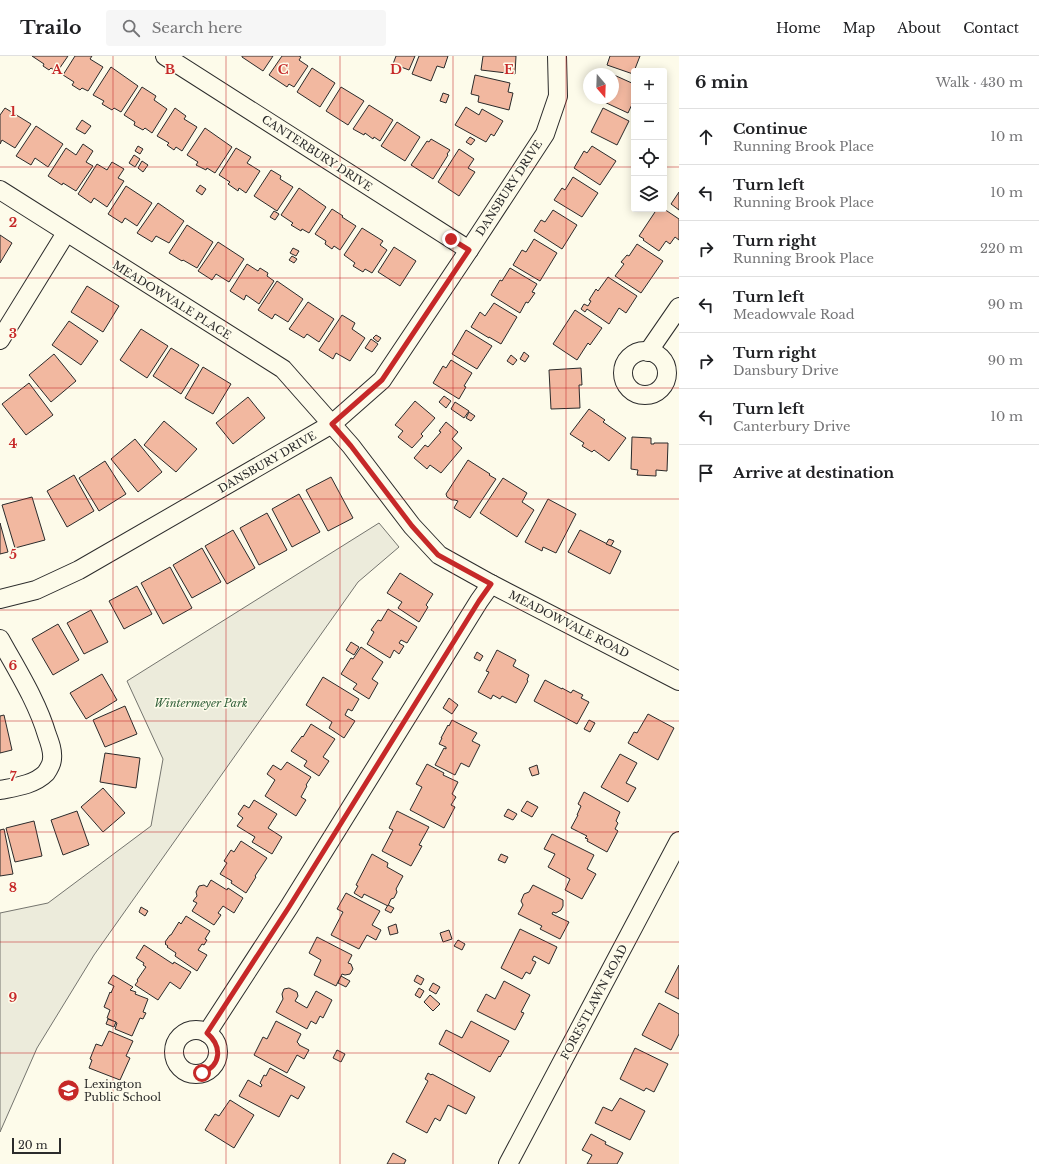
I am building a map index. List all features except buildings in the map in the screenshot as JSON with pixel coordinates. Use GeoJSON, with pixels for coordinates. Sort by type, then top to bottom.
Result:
{"type":"FeatureCollection","features":[{"type":"Feature","properties":{"kind":"street","name":"CANTERBURY DRIVE"},"geometry":{"type":"LineString","coordinates":[[165,56],[469,250]]}},
{"type":"Feature","properties":{"kind":"street","name":"DANSBURY DRIVE"},"geometry":{"type":"LineString","coordinates":[[0,599],[36,590],[79,570],[332,424],[382,380],[545,134],[558,96],[557,56]]}},
{"type":"Feature","properties":{"kind":"street","name":"MEADOWVALE PLACE"},"geometry":{"type":"LineString","coordinates":[[0,190],[283,369],[332,424]]}},
{"type":"Feature","properties":{"kind":"street"},"geometry":{"type":"LineString","coordinates":[[0,340],[66,233]]}},
{"type":"Feature","properties":{"kind":"street"},"geometry":{"type":"LineString","coordinates":[[648,352],[679,307]]}},
{"type":"Feature","properties":{"kind":"street","name":"MEADOWVALE ROAD"},"geometry":{"type":"LineString","coordinates":[[332,424],[351,446],[412,526],[438,555],[679,681]]}},
{"type":"Feature","properties":{"kind":"street"},"geometry":{"type":"LineString","coordinates":[[207,1033],[289,907],[491,584]]}},
{"type":"Feature","properties":{"kind":"street"},"geometry":{"type":"LineString","coordinates":[[0,639],[34,702],[45,727],[52,749],[52,761],[46,773],[34,781],[0,790]]}},
{"type":"Feature","properties":{"kind":"street","name":"FORESTLAWN ROAD"},"geometry":{"type":"LineString","coordinates":[[508,1164],[679,841]]}},
{"type":"Feature","properties":{"kind":"green space","name":"Wintermeyer Park"},"geometry":{"type":"Polygon","coordinates":[[[379,523],[399,547],[358,582],[94,955],[37,1048],[0,1132],[0,913],[48,903],[151,826],[163,759],[127,681],[379,523]]]}},
{"type":"Feature","properties":{"kind":"place","name":"Lexington Public School"},"geometry":{"type":"Point","coordinates":[68,1090]}},
{"type":"Feature","properties":{"kind":"route"},"geometry":{"type":"LineString","coordinates":[[202,1073],[212,1067],[218,1052],[216,1044],[207,1033],[289,907],[491,584],[438,555],[412,526],[351,446],[332,424],[382,380],[469,250],[451,239]]}}]}
